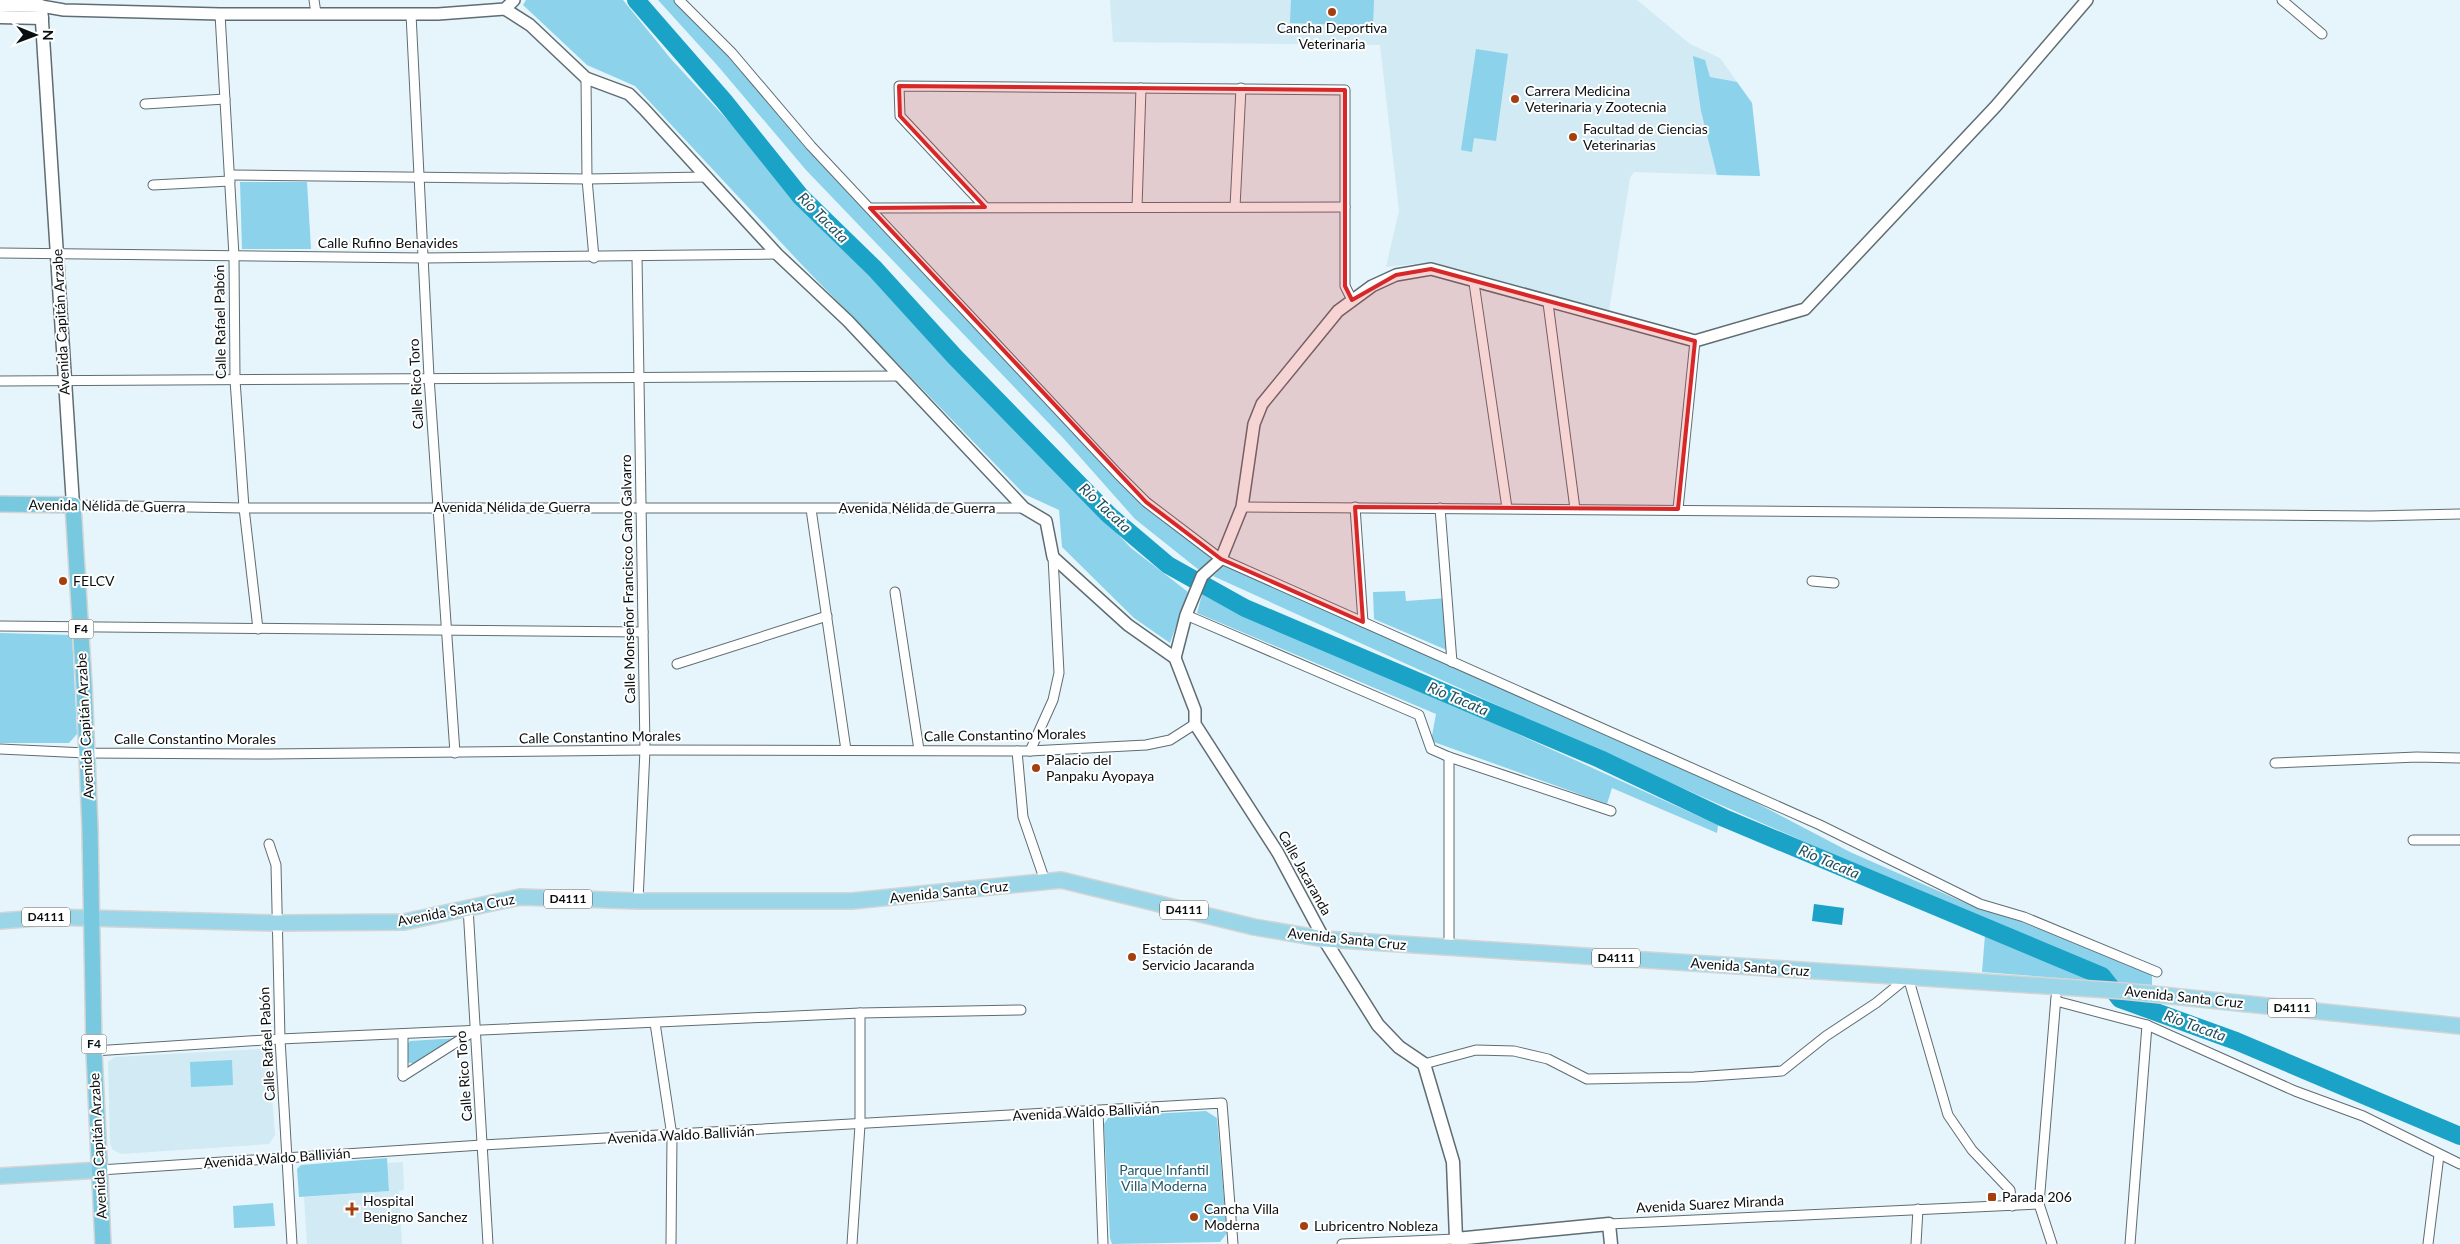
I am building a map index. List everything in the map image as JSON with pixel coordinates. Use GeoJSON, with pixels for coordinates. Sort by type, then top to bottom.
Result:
{"type":"FeatureCollection","features":[{"type":"Feature","properties":{"kind":"highway","name":"Avenida Nélida de Guerra"},"geometry":{"type":"LineString","coordinates":[[0,504],[73,505]]}},
{"type":"Feature","properties":{"kind":"highway","name":"Avenida Capitán Arzabe"},"geometry":{"type":"LineString","coordinates":[[73,505],[86,753],[92,918],[94,1051],[103,1244]]}},
{"type":"Feature","properties":{"kind":"main road"},"geometry":{"type":"LineString","coordinates":[[0,5],[41,8]]}},
{"type":"Feature","properties":{"kind":"main road"},"geometry":{"type":"LineString","coordinates":[[0,17],[41,8]]}},
{"type":"Feature","properties":{"kind":"main road","name":"Avenida Capitán Arzabe"},"geometry":{"type":"LineString","coordinates":[[41,8],[58,254],[63,381],[73,505]]}},
{"type":"Feature","properties":{"kind":"main road","name":"Avenida Santa Cruz"},"geometry":{"type":"LineString","coordinates":[[0,921],[49,917],[276,923],[404,922],[520,897],[638,901],[852,901],[1061,880],[1254,927],[1324,940],[1908,977],[2056,994],[2097,990],[2123,991],[2460,1026]]}},
{"type":"Feature","properties":{"kind":"main road","name":"Calle Jacaranda"},"geometry":{"type":"LineString","coordinates":[[1324,940],[1378,1024],[1399,1047],[1424,1064]]}},
{"type":"Feature","properties":{"kind":"main road"},"geometry":{"type":"LineString","coordinates":[[1424,1064],[1453,1162],[1456,1241]]}},
{"type":"Feature","properties":{"kind":"main road","name":"Avenida Waldo Ballivián"},"geometry":{"type":"LineString","coordinates":[[0,1176],[100,1170]]}},
{"type":"Feature","properties":{"kind":"main road"},"geometry":{"type":"LineString","coordinates":[[1610,1224],[1611,1244]]}},
{"type":"Feature","properties":{"kind":"main road","name":"Avenida Suarez Miranda"},"geometry":{"type":"LineString","coordinates":[[1456,1241],[1610,1224]]}},
{"type":"Feature","properties":{"kind":"street"},"geometry":{"type":"LineString","coordinates":[[314,0],[316,12]]}},
{"type":"Feature","properties":{"kind":"street"},"geometry":{"type":"LineString","coordinates":[[506,9],[514,0]]}},
{"type":"Feature","properties":{"kind":"street"},"geometry":{"type":"LineString","coordinates":[[679,0],[732,53],[811,146],[1020,372],[1146,502],[1221,559],[1820,825],[1980,904],[2024,918],[2156,972]]}},
{"type":"Feature","properties":{"kind":"street"},"geometry":{"type":"LineString","coordinates":[[1053,557],[1128,625],[1175,658],[1186,615],[1202,576],[1221,559],[1242,507],[1254,424],[1262,404],[1338,311],[1352,300],[1372,286],[1396,275],[1431,270],[1695,341],[1804,309],[1996,106],[2087,0]]}},
{"type":"Feature","properties":{"kind":"street"},"geometry":{"type":"LineString","coordinates":[[2282,0],[2322,34]]}},
{"type":"Feature","properties":{"kind":"street"},"geometry":{"type":"LineString","coordinates":[[41,8],[220,14],[316,12],[411,14],[506,9],[530,25],[586,78],[629,94],[776,254],[848,321],[1024,508],[1046,522],[1053,557],[1059,673],[1053,700],[1030,751]]}},
{"type":"Feature","properties":{"kind":"street","name":"Calle Rafael Pabón"},"geometry":{"type":"LineString","coordinates":[[220,14],[234,256],[234,380],[244,508],[258,628]]}},
{"type":"Feature","properties":{"kind":"street","name":"Calle Rico Toro"},"geometry":{"type":"LineString","coordinates":[[411,14],[421,178],[429,377],[455,753]]}},
{"type":"Feature","properties":{"kind":"street"},"geometry":{"type":"LineString","coordinates":[[586,78],[587,179],[594,258]]}},
{"type":"Feature","properties":{"kind":"street"},"geometry":{"type":"LineString","coordinates":[[985,208],[900,116],[899,86],[1345,90],[1345,286],[1352,300]]}},
{"type":"Feature","properties":{"kind":"street"},"geometry":{"type":"LineString","coordinates":[[1137,207],[1141,88]]}},
{"type":"Feature","properties":{"kind":"street"},"geometry":{"type":"LineString","coordinates":[[1235,207],[1241,88]]}},
{"type":"Feature","properties":{"kind":"street"},"geometry":{"type":"LineString","coordinates":[[145,104],[225,99]]}},
{"type":"Feature","properties":{"kind":"street"},"geometry":{"type":"LineString","coordinates":[[154,185],[230,178],[587,179],[706,177]]}},
{"type":"Feature","properties":{"kind":"street"},"geometry":{"type":"LineString","coordinates":[[870,208],[1345,207]]}},
{"type":"Feature","properties":{"kind":"street","name":"Calle Rufino Benavides"},"geometry":{"type":"LineString","coordinates":[[0,253],[424,258],[594,258],[776,254]]}},
{"type":"Feature","properties":{"kind":"street","name":"Calle Monseñor Francisco Cano Galvarro"},"geometry":{"type":"LineString","coordinates":[[636,256],[645,750],[638,901]]}},
{"type":"Feature","properties":{"kind":"street"},"geometry":{"type":"LineString","coordinates":[[1474,283],[1507,508]]}},
{"type":"Feature","properties":{"kind":"street"},"geometry":{"type":"LineString","coordinates":[[1548,302],[1574,509]]}},
{"type":"Feature","properties":{"kind":"street"},"geometry":{"type":"LineString","coordinates":[[1678,510],[1695,341]]}},
{"type":"Feature","properties":{"kind":"street"},"geometry":{"type":"LineString","coordinates":[[0,381],[429,377],[900,376]]}},
{"type":"Feature","properties":{"kind":"street","name":"Avenida Nélida de Guerra"},"geometry":{"type":"LineString","coordinates":[[73,505],[244,508],[437,506],[811,509],[1024,508]]}},
{"type":"Feature","properties":{"kind":"street"},"geometry":{"type":"LineString","coordinates":[[1242,507],[2371,516],[2460,514]]}},
{"type":"Feature","properties":{"kind":"street"},"geometry":{"type":"LineString","coordinates":[[1355,508],[1363,622]]}},
{"type":"Feature","properties":{"kind":"street"},"geometry":{"type":"LineString","coordinates":[[1440,508],[1452,662]]}},
{"type":"Feature","properties":{"kind":"street"},"geometry":{"type":"LineString","coordinates":[[811,509],[846,750]]}},
{"type":"Feature","properties":{"kind":"street"},"geometry":{"type":"LineString","coordinates":[[1812,582],[1834,583]]}},
{"type":"Feature","properties":{"kind":"street"},"geometry":{"type":"LineString","coordinates":[[895,592],[918,750]]}},
{"type":"Feature","properties":{"kind":"street"},"geometry":{"type":"LineString","coordinates":[[1186,615],[1419,715],[1431,749],[1448,757],[1611,811]]}},
{"type":"Feature","properties":{"kind":"street"},"geometry":{"type":"LineString","coordinates":[[677,664],[827,616]]}},
{"type":"Feature","properties":{"kind":"street"},"geometry":{"type":"LineString","coordinates":[[0,626],[642,632]]}},
{"type":"Feature","properties":{"kind":"street","name":"Calle Jacaranda"},"geometry":{"type":"LineString","coordinates":[[1175,658],[1196,710],[1195,724],[1278,853],[1324,940]]}},
{"type":"Feature","properties":{"kind":"street","name":"Calle Constantino Morales"},"geometry":{"type":"LineString","coordinates":[[0,749],[86,753],[455,753],[645,750],[1030,751],[1146,744],[1170,740],[1195,724]]}},
{"type":"Feature","properties":{"kind":"street"},"geometry":{"type":"LineString","coordinates":[[1017,751],[1023,817],[1045,882]]}},
{"type":"Feature","properties":{"kind":"street"},"geometry":{"type":"LineString","coordinates":[[1448,757],[1449,948]]}},
{"type":"Feature","properties":{"kind":"street"},"geometry":{"type":"LineString","coordinates":[[2275,764],[2418,757],[2460,758]]}},
{"type":"Feature","properties":{"kind":"street"},"geometry":{"type":"LineString","coordinates":[[2413,840],[2460,840]]}},
{"type":"Feature","properties":{"kind":"street","name":"Calle Rafael Pabón"},"geometry":{"type":"LineString","coordinates":[[269,844],[276,865],[280,1040],[292,1244]]}},
{"type":"Feature","properties":{"kind":"street","name":"Calle Rico Toro"},"geometry":{"type":"LineString","coordinates":[[468,907],[488,1244]]}},
{"type":"Feature","properties":{"kind":"street"},"geometry":{"type":"LineString","coordinates":[[1424,1064],[1476,1050],[1514,1051],[1548,1059],[1586,1079],[1694,1077],[1782,1071],[1826,1036],[1876,1002],[1908,977],[1948,1115],[1972,1150],[2010,1190],[2012,1206]]}},
{"type":"Feature","properties":{"kind":"street"},"geometry":{"type":"LineString","coordinates":[[2052,1244],[2039,1204],[2056,994],[2147,1025],[2295,1090],[2363,1116],[2438,1155],[2460,1164]]}},
{"type":"Feature","properties":{"kind":"street"},"geometry":{"type":"LineString","coordinates":[[94,1051],[280,1040],[860,1013],[1021,1010]]}},
{"type":"Feature","properties":{"kind":"street"},"geometry":{"type":"LineString","coordinates":[[852,1244],[860,1125],[860,1013]]}},
{"type":"Feature","properties":{"kind":"street"},"geometry":{"type":"LineString","coordinates":[[655,1023],[672,1136],[671,1244]]}},
{"type":"Feature","properties":{"kind":"street"},"geometry":{"type":"LineString","coordinates":[[2130,1244],[2147,1025]]}},
{"type":"Feature","properties":{"kind":"street"},"geometry":{"type":"LineString","coordinates":[[403,1034],[403,1076],[474,1031]]}},
{"type":"Feature","properties":{"kind":"street","name":"Avenida Waldo Ballivián"},"geometry":{"type":"LineString","coordinates":[[100,1170],[482,1145],[672,1136],[1222,1103],[1233,1244]]}},
{"type":"Feature","properties":{"kind":"street"},"geometry":{"type":"LineString","coordinates":[[1098,1111],[1103,1244]]}},
{"type":"Feature","properties":{"kind":"street"},"geometry":{"type":"LineString","coordinates":[[2428,1244],[2438,1155]]}},
{"type":"Feature","properties":{"kind":"street","name":"Avenida Suarez Miranda"},"geometry":{"type":"LineString","coordinates":[[1610,1224],[2039,1204]]}},
{"type":"Feature","properties":{"kind":"street"},"geometry":{"type":"LineString","coordinates":[[1916,1244],[1918,1209]]}},
{"type":"Feature","properties":{"kind":"street","name":"Avenida Suarez Miranda"},"geometry":{"type":"LineString","coordinates":[[1342,1244],[1456,1241]]}},
{"type":"Feature","properties":{"kind":"highlighted area"},"geometry":{"type":"Polygon","coordinates":[[[899,86],[1345,90],[1345,286],[1352,300],[1396,275],[1431,269],[1695,341],[1678,509],[1355,507],[1363,622],[1221,559],[1146,502],[870,208],[985,207],[900,116],[899,86]]]}},
{"type":"Feature","properties":{"kind":"shaded area","name":"Facultad de Ciencias Veterinarias"},"geometry":{"type":"Polygon","coordinates":[[[1110,0],[1637,0],[1690,44],[1720,58],[1752,103],[1760,176],[1634,172],[1630,178],[1609,311],[1432,262],[1386,267],[1399,211],[1380,45],[1113,42],[1110,0]]]}},
{"type":"Feature","properties":{"kind":"shaded area"},"geometry":{"type":"Polygon","coordinates":[[[1814,904],[1844,908],[1842,925],[1812,921],[1814,904]]]}},
{"type":"Feature","properties":{"kind":"shaded area"},"geometry":{"type":"Polygon","coordinates":[[[260,1049],[269,1056],[275,1135],[269,1144],[121,1154],[113,1150],[110,1144],[108,1062],[115,1057],[260,1049]]]}},
{"type":"Feature","properties":{"kind":"shaded area","name":"Hospital Benigno Sanchez"},"geometry":{"type":"Polygon","coordinates":[[[403,1162],[404,1190],[399,1191],[402,1244],[307,1244],[304,1197],[389,1191],[387,1163],[403,1162]]]}},
{"type":"Feature","properties":{"kind":"green space"},"geometry":{"type":"Polygon","coordinates":[[[526,0],[623,0],[671,59],[817,217],[1131,548],[1188,592],[1170,643],[1134,618],[1062,547],[1059,510],[1024,494],[803,266],[635,86],[587,65],[523,5],[526,0]]]}},
{"type":"Feature","properties":{"kind":"green space"},"geometry":{"type":"Polygon","coordinates":[[[658,0],[674,0],[729,55],[804,146],[1139,502],[1212,558],[1199,570],[1135,519],[1064,439],[806,170],[717,65],[658,0]]]}},
{"type":"Feature","properties":{"kind":"green space","name":"Cancha Deportiva Veterinaria"},"geometry":{"type":"Polygon","coordinates":[[[1291,0],[1374,0],[1373,26],[1290,23],[1291,0]]]}},
{"type":"Feature","properties":{"kind":"green space"},"geometry":{"type":"Polygon","coordinates":[[[1476,49],[1508,54],[1496,141],[1474,138],[1472,152],[1461,150],[1476,49]]]}},
{"type":"Feature","properties":{"kind":"green space"},"geometry":{"type":"Polygon","coordinates":[[[1693,56],[1705,60],[1710,77],[1737,82],[1752,103],[1760,176],[1717,175],[1701,111],[1693,56]]]}},
{"type":"Feature","properties":{"kind":"green space"},"geometry":{"type":"Polygon","coordinates":[[[240,182],[307,182],[311,249],[242,249],[240,182]]]}},
{"type":"Feature","properties":{"kind":"green space"},"geometry":{"type":"Polygon","coordinates":[[[1225,565],[1743,796],[1850,852],[1977,908],[2022,922],[2152,975],[2152,985],[2110,982],[2108,975],[1605,754],[1213,576],[1225,565]]]}},
{"type":"Feature","properties":{"kind":"green space"},"geometry":{"type":"Polygon","coordinates":[[[1203,591],[1290,635],[1445,701],[1718,825],[1717,833],[1612,788],[1607,804],[1431,741],[1436,714],[1197,613],[1203,591]]]}},
{"type":"Feature","properties":{"kind":"green space"},"geometry":{"type":"Polygon","coordinates":[[[1405,591],[1406,601],[1447,598],[1449,651],[1374,619],[1373,592],[1405,591]]]}},
{"type":"Feature","properties":{"kind":"green space"},"geometry":{"type":"Polygon","coordinates":[[[0,633],[72,635],[77,734],[69,743],[0,743],[0,633]]]}},
{"type":"Feature","properties":{"kind":"green space"},"geometry":{"type":"Polygon","coordinates":[[[1985,935],[2097,981],[1982,972],[1985,935]]]}},
{"type":"Feature","properties":{"kind":"green space"},"geometry":{"type":"Polygon","coordinates":[[[458,1038],[414,1064],[407,1062],[407,1045],[410,1041],[458,1038]]]}},
{"type":"Feature","properties":{"kind":"green space"},"geometry":{"type":"Polygon","coordinates":[[[232,1060],[233,1085],[191,1087],[190,1062],[232,1060]]]}},
{"type":"Feature","properties":{"kind":"green space","name":"Parque Infantil Villa Moderna"},"geometry":{"type":"Polygon","coordinates":[[[1206,1111],[1217,1118],[1227,1233],[1220,1242],[1112,1244],[1110,1238],[1104,1124],[1108,1118],[1113,1116],[1206,1111]]]}},
{"type":"Feature","properties":{"kind":"green space"},"geometry":{"type":"Polygon","coordinates":[[[387,1158],[389,1191],[299,1197],[297,1169],[301,1165],[387,1158]]]}},
{"type":"Feature","properties":{"kind":"green space"},"geometry":{"type":"Polygon","coordinates":[[[273,1203],[275,1226],[234,1228],[233,1206],[273,1203]]]}},
{"type":"Feature","properties":{"kind":"waterway","name":"Río Tacata"},"geometry":{"type":"LineString","coordinates":[[636,0],[724,101],[801,197],[875,269],[955,357],[1109,515],[1168,565],[1245,608],[1600,759],[1724,818],[2102,976],[2120,999],[2236,1041],[2460,1136]]}},
{"type":"Feature","properties":{"kind":"place","name":"Cancha Deportiva Veterinaria"},"geometry":{"type":"Point","coordinates":[1332,12]}},
{"type":"Feature","properties":{"kind":"place","name":"Carrera Medicina Veterinaria y Zootecnia"},"geometry":{"type":"Point","coordinates":[1515,99]}},
{"type":"Feature","properties":{"kind":"place","name":"Facultad de Ciencias Veterinarias"},"geometry":{"type":"Point","coordinates":[1573,137]}},
{"type":"Feature","properties":{"kind":"place","name":"FELCV"},"geometry":{"type":"Point","coordinates":[63,581]}},
{"type":"Feature","properties":{"kind":"place","name":"Palacio del Panpaku Ayopaya"},"geometry":{"type":"Point","coordinates":[1036,768]}},
{"type":"Feature","properties":{"kind":"place","name":"Estación de Servicio Jacaranda"},"geometry":{"type":"Point","coordinates":[1132,957]}},
{"type":"Feature","properties":{"kind":"place","name":"Parada 206"},"geometry":{"type":"Point","coordinates":[1992,1197]}},
{"type":"Feature","properties":{"kind":"place","name":"Hospital Benigno Sanchez"},"geometry":{"type":"Point","coordinates":[352,1209]}},
{"type":"Feature","properties":{"kind":"place","name":"Cancha Villa Moderna"},"geometry":{"type":"Point","coordinates":[1194,1217]}},
{"type":"Feature","properties":{"kind":"place","name":"Lubricentro Nobleza"},"geometry":{"type":"Point","coordinates":[1304,1226]}}]}
